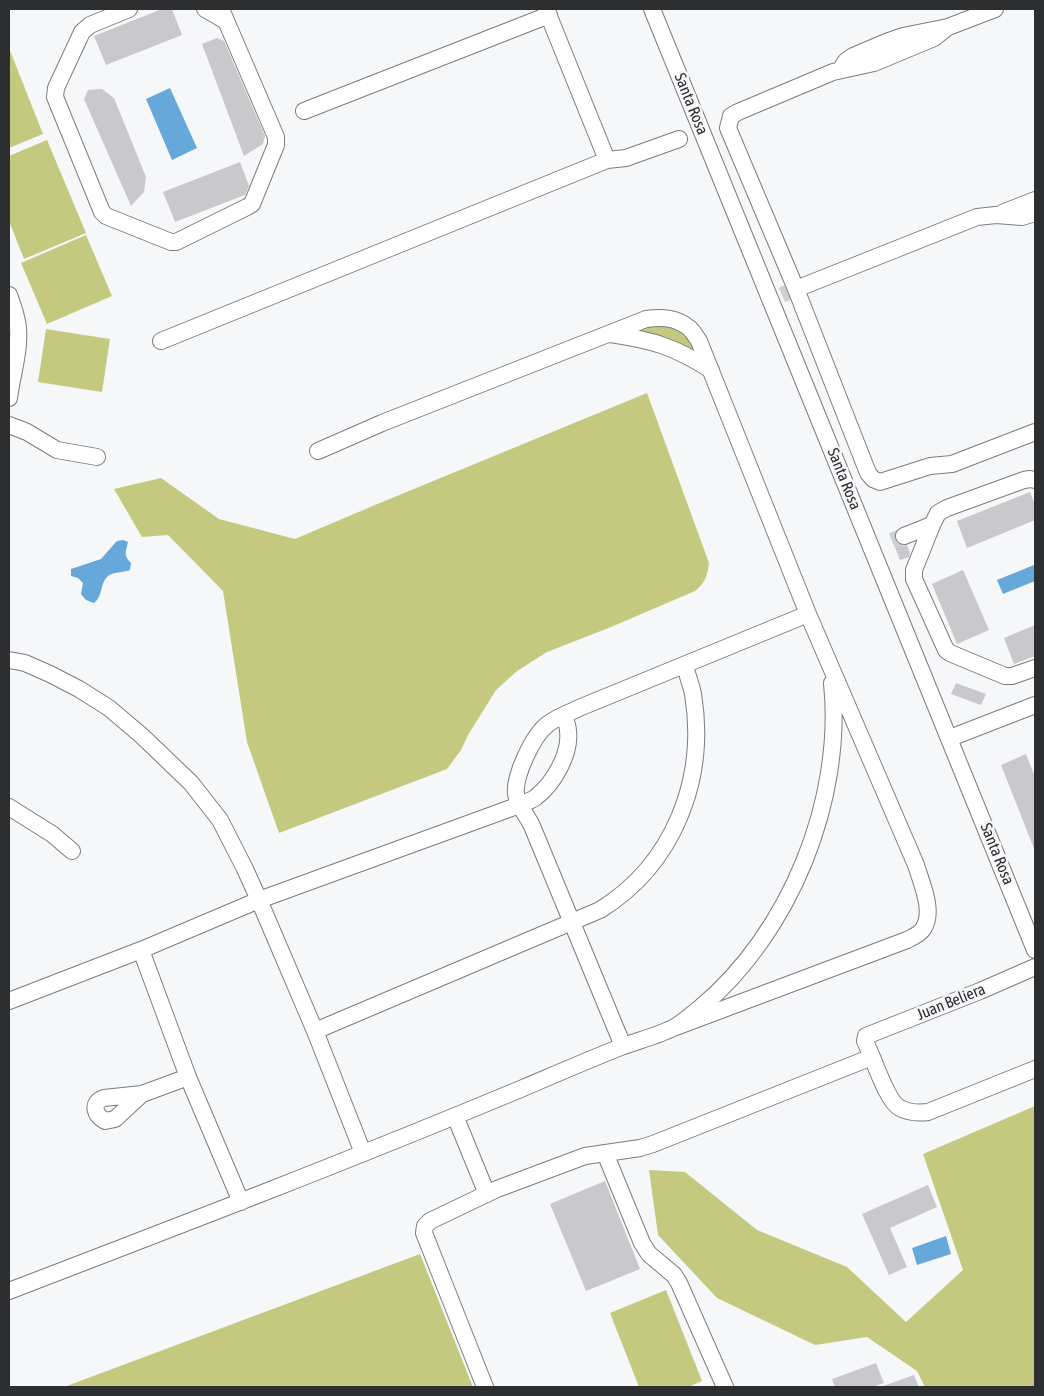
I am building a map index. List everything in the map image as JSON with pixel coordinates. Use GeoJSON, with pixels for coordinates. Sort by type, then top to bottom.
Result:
{"type":"FeatureCollection","features":[{"type":"Feature","properties":{"kind":"street"},"geometry":{"type":"LineString","coordinates":[[129,9],[90,25],[82,32],[56,88],[54,97],[102,212],[106,216],[171,242],[176,242],[252,204],[276,145],[276,137],[223,15],[205,9]]}},
{"type":"Feature","properties":{"kind":"street","name":"Santa Rosa"},"geometry":{"type":"LineString","coordinates":[[652,9],[1035,950]]}},
{"type":"Feature","properties":{"kind":"street"},"geometry":{"type":"LineString","coordinates":[[995,9],[948,27],[934,38],[874,63],[841,69],[738,112],[731,116],[728,128],[796,289],[868,473],[873,478],[880,482],[930,466],[952,464],[1035,432]]}},
{"type":"Feature","properties":{"kind":"street"},"geometry":{"type":"LineString","coordinates":[[304,110],[547,12],[607,160]]}},
{"type":"Feature","properties":{"kind":"street"},"geometry":{"type":"LineString","coordinates":[[161,341],[607,160],[626,158],[679,138]]}},
{"type":"Feature","properties":{"kind":"street"},"geometry":{"type":"LineString","coordinates":[[997,215],[1035,200]]}},
{"type":"Feature","properties":{"kind":"street"},"geometry":{"type":"LineString","coordinates":[[796,289],[977,217],[997,215],[1022,217],[1035,213]]}},
{"type":"Feature","properties":{"kind":"street"},"geometry":{"type":"LineString","coordinates":[[9,295],[15,311],[18,329],[13,344],[9,398]]}},
{"type":"Feature","properties":{"kind":"street"},"geometry":{"type":"LineString","coordinates":[[9,1291],[241,1202],[623,1046],[907,940],[923,929],[927,920],[928,912],[925,893],[916,865],[830,669],[700,341],[689,328],[676,320],[663,317],[646,319],[382,423],[318,451]]}},
{"type":"Feature","properties":{"kind":"street"},"geometry":{"type":"LineString","coordinates":[[608,334],[654,342],[687,355],[711,370]]}},
{"type":"Feature","properties":{"kind":"street"},"geometry":{"type":"LineString","coordinates":[[9,425],[27,432],[57,450],[98,457]]}},
{"type":"Feature","properties":{"kind":"street"},"geometry":{"type":"LineString","coordinates":[[1035,480],[1024,480],[947,508],[938,514],[914,570],[914,579],[946,650],[1005,676],[1012,676],[1035,668]]}},
{"type":"Feature","properties":{"kind":"street"},"geometry":{"type":"LineString","coordinates":[[904,536],[932,525]]}},
{"type":"Feature","properties":{"kind":"street"},"geometry":{"type":"LineString","coordinates":[[623,1046],[529,819],[519,805],[516,793],[521,768],[528,752],[547,724],[808,614]]}},
{"type":"Feature","properties":{"kind":"street"},"geometry":{"type":"LineString","coordinates":[[9,660],[25,663],[50,674],[99,701],[142,736],[191,783],[220,820],[259,900],[315,1031],[363,1153]]}},
{"type":"Feature","properties":{"kind":"street"},"geometry":{"type":"LineString","coordinates":[[315,1031],[600,910],[618,899],[639,880],[666,842],[682,812],[690,786],[695,756],[696,724],[693,694],[685,665]]}},
{"type":"Feature","properties":{"kind":"street"},"geometry":{"type":"LineString","coordinates":[[673,1028],[700,1008],[746,962],[770,928],[800,870],[815,832],[830,768],[834,722],[830,669]]}},
{"type":"Feature","properties":{"kind":"street"},"geometry":{"type":"LineString","coordinates":[[950,738],[1035,705]]}},
{"type":"Feature","properties":{"kind":"street"},"geometry":{"type":"LineString","coordinates":[[10,996],[141,950],[259,900],[519,805],[536,797],[552,781],[562,764],[568,738],[564,716]]}},
{"type":"Feature","properties":{"kind":"street"},"geometry":{"type":"LineString","coordinates":[[9,807],[52,834],[72,851]]}},
{"type":"Feature","properties":{"kind":"street"},"geometry":{"type":"LineString","coordinates":[[141,950],[188,1077],[241,1202]]}},
{"type":"Feature","properties":{"kind":"street","name":"Juan Beliera"},"geometry":{"type":"LineString","coordinates":[[872,1057],[865,1041],[866,1036],[1035,967]]}},
{"type":"Feature","properties":{"kind":"street"},"geometry":{"type":"LineString","coordinates":[[485,1387],[424,1233],[425,1226],[430,1221],[492,1191],[585,1156],[640,1148],[653,1144],[872,1057],[893,1103],[900,1108],[916,1113],[928,1112],[1035,1069]]}},
{"type":"Feature","properties":{"kind":"street"},"geometry":{"type":"LineString","coordinates":[[142,1094],[188,1077]]}},
{"type":"Feature","properties":{"kind":"street"},"geometry":{"type":"LineString","coordinates":[[460,1114],[492,1191]]}},
{"type":"Feature","properties":{"kind":"street"},"geometry":{"type":"LineString","coordinates":[[605,1153],[642,1243],[649,1254],[674,1275],[679,1283],[725,1387]]}},
{"type":"Feature","properties":{"kind":"green space"},"geometry":{"type":"Polygon","coordinates":[[[9,48],[43,134],[9,148],[9,48]]]}},
{"type":"Feature","properties":{"kind":"green space"},"geometry":{"type":"Polygon","coordinates":[[[47,140],[86,233],[24,259],[9,221],[9,156],[47,140]]]}},
{"type":"Feature","properties":{"kind":"green space"},"geometry":{"type":"Polygon","coordinates":[[[86,235],[112,296],[47,324],[21,263],[86,235]]]}},
{"type":"Feature","properties":{"kind":"green space"},"geometry":{"type":"Polygon","coordinates":[[[653,325],[676,326],[686,335],[697,352],[633,332],[653,325]]]}},
{"type":"Feature","properties":{"kind":"green space"},"geometry":{"type":"Polygon","coordinates":[[[46,329],[110,339],[102,392],[38,382],[46,329]]]}},
{"type":"Feature","properties":{"kind":"green space"},"geometry":{"type":"Polygon","coordinates":[[[647,393],[709,563],[707,575],[702,585],[695,591],[547,652],[517,671],[496,690],[468,735],[461,750],[447,769],[279,833],[247,742],[223,591],[168,535],[142,537],[114,489],[161,478],[219,519],[295,539],[647,393]]]}},
{"type":"Feature","properties":{"kind":"green space"},"geometry":{"type":"Polygon","coordinates":[[[1035,1106],[1035,1387],[925,1387],[917,1371],[867,1337],[815,1345],[717,1298],[658,1235],[649,1170],[685,1172],[757,1230],[847,1267],[906,1322],[963,1270],[923,1154],[1035,1106]]]}},
{"type":"Feature","properties":{"kind":"green space"},"geometry":{"type":"Polygon","coordinates":[[[420,1254],[473,1387],[64,1387],[420,1254]]]}},
{"type":"Feature","properties":{"kind":"green space"},"geometry":{"type":"Polygon","coordinates":[[[666,1290],[702,1381],[688,1387],[639,1387],[610,1313],[666,1290]]]}},
{"type":"Feature","properties":{"kind":"water"},"geometry":{"type":"Polygon","coordinates":[[[170,88],[197,148],[172,160],[146,99],[170,88]]]}},
{"type":"Feature","properties":{"kind":"water"},"geometry":{"type":"Polygon","coordinates":[[[123,540],[128,542],[126,553],[131,563],[130,570],[109,575],[103,583],[97,600],[94,603],[86,600],[81,594],[83,583],[78,578],[71,576],[71,569],[101,559],[117,541],[123,540]]]}},
{"type":"Feature","properties":{"kind":"water"},"geometry":{"type":"Polygon","coordinates":[[[1034,565],[1035,581],[1003,594],[997,580],[1034,565]]]}},
{"type":"Feature","properties":{"kind":"water"},"geometry":{"type":"Polygon","coordinates":[[[946,1236],[951,1254],[917,1265],[912,1248],[946,1236]]]}},
{"type":"Feature","properties":{"kind":"building"},"geometry":{"type":"Polygon","coordinates":[[[162,9],[172,9],[182,35],[106,65],[94,36],[162,9]]]}},
{"type":"Feature","properties":{"kind":"building"},"geometry":{"type":"Polygon","coordinates":[[[217,38],[224,41],[265,136],[263,144],[244,156],[202,44],[217,38]]]}},
{"type":"Feature","properties":{"kind":"building"},"geometry":{"type":"Polygon","coordinates":[[[102,89],[114,98],[146,177],[144,192],[131,206],[84,99],[88,90],[102,89]]]}},
{"type":"Feature","properties":{"kind":"building"},"geometry":{"type":"Polygon","coordinates":[[[240,162],[249,186],[245,195],[175,222],[163,192],[240,162]]]}},
{"type":"Feature","properties":{"kind":"building"},"geometry":{"type":"Polygon","coordinates":[[[1030,492],[1035,505],[1035,520],[967,548],[957,521],[1030,492]]]}},
{"type":"Feature","properties":{"kind":"building"},"geometry":{"type":"Polygon","coordinates":[[[895,532],[895,540],[898,544],[902,546],[907,545],[910,553],[909,557],[900,560],[890,534],[895,532]]]}},
{"type":"Feature","properties":{"kind":"building"},"geometry":{"type":"Polygon","coordinates":[[[963,570],[989,630],[957,644],[932,584],[963,570]]]}},
{"type":"Feature","properties":{"kind":"building"},"geometry":{"type":"Polygon","coordinates":[[[1035,625],[1035,656],[1014,664],[1004,638],[1035,625]]]}},
{"type":"Feature","properties":{"kind":"building"},"geometry":{"type":"Polygon","coordinates":[[[956,683],[986,694],[981,705],[951,694],[956,683]]]}},
{"type":"Feature","properties":{"kind":"building"},"geometry":{"type":"Polygon","coordinates":[[[1026,754],[1035,777],[1035,851],[1001,765],[1026,754]]]}},
{"type":"Feature","properties":{"kind":"building"},"geometry":{"type":"Polygon","coordinates":[[[605,1181],[640,1269],[586,1291],[550,1204],[605,1181]]]}},
{"type":"Feature","properties":{"kind":"building"},"geometry":{"type":"Polygon","coordinates":[[[928,1185],[937,1207],[890,1228],[907,1267],[889,1275],[862,1214],[928,1185]]]}},
{"type":"Feature","properties":{"kind":"building"},"geometry":{"type":"Polygon","coordinates":[[[876,1363],[884,1383],[872,1387],[835,1387],[832,1379],[876,1363]]]}},
{"type":"Feature","properties":{"kind":"building"},"geometry":{"type":"Polygon","coordinates":[[[914,1375],[919,1387],[883,1387],[883,1386],[914,1375]]]}},
{"type":"Feature","properties":{"kind":"tunnel"},"geometry":{"type":"LineString","coordinates":[[782,295],[796,289]]}},
{"type":"Feature","properties":{"kind":"tunnel"},"geometry":{"type":"LineString","coordinates":[[892,541],[904,536]]}}]}
